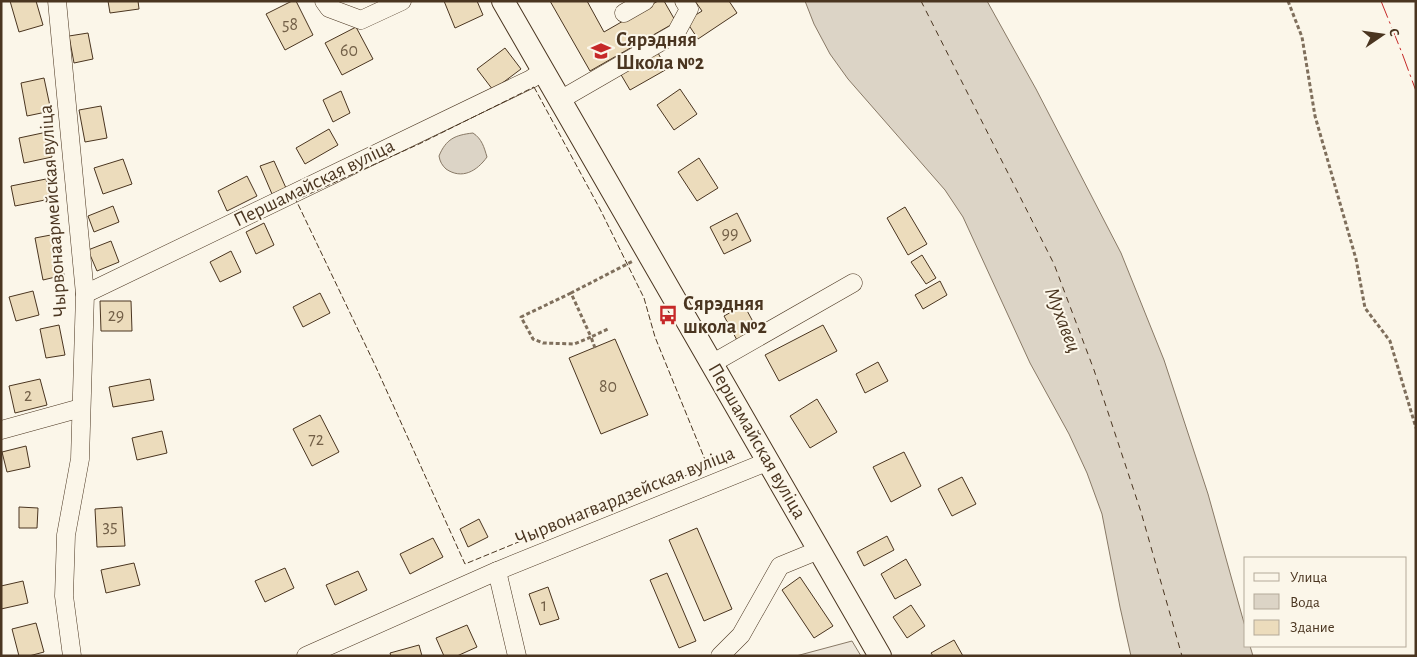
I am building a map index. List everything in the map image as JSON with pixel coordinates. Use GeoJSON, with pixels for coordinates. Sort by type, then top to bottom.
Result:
{"type":"FeatureCollection","features":[{"type":"Feature","properties":{"kind":"main road","name":"Першамайская вуліца"},"geometry":{"type":"LineString","coordinates":[[504,1],[880,656]]}},
{"type":"Feature","properties":{"kind":"street","name":"Чырвонаармейская вуліца"},"geometry":{"type":"LineString","coordinates":[[57,1],[85,294],[80,459],[66,535],[64,596],[72,656]]}},
{"type":"Feature","properties":{"kind":"street"},"geometry":{"type":"LineString","coordinates":[[324,1],[329,8],[361,20],[402,1]]}},
{"type":"Feature","properties":{"kind":"street"},"geometry":{"type":"LineString","coordinates":[[624,13],[645,1]]}},
{"type":"Feature","properties":{"kind":"street"},"geometry":{"type":"LineString","coordinates":[[560,100],[676,33],[689,9],[684,1]]}},
{"type":"Feature","properties":{"kind":"street","name":"Першамайская вуліца"},"geometry":{"type":"LineString","coordinates":[[85,294],[531,79],[543,71]]}},
{"type":"Feature","properties":{"kind":"street"},"geometry":{"type":"LineString","coordinates":[[713,364],[853,283]]}},
{"type":"Feature","properties":{"kind":"street"},"geometry":{"type":"LineString","coordinates":[[1,430],[81,408]]}},
{"type":"Feature","properties":{"kind":"street","name":"Чырвонагвардзейская вуліца"},"geometry":{"type":"LineString","coordinates":[[306,656],[497,571],[769,461]]}},
{"type":"Feature","properties":{"kind":"street"},"geometry":{"type":"LineString","coordinates":[[720,656],[741,635],[780,566],[819,550]]}},
{"type":"Feature","properties":{"kind":"street"},"geometry":{"type":"LineString","coordinates":[[497,571],[517,656]]}},
{"type":"Feature","properties":{"kind":"path"},"geometry":{"type":"LineString","coordinates":[[1288,1],[1302,37],[1315,116],[1356,259],[1365,308],[1390,341],[1416,428]]}},
{"type":"Feature","properties":{"kind":"path"},"geometry":{"type":"LineString","coordinates":[[608,329],[574,344],[543,343],[533,339],[521,317],[635,259]]}},
{"type":"Feature","properties":{"kind":"path"},"geometry":{"type":"LineString","coordinates":[[571,293],[595,348]]}},
{"type":"Feature","properties":{"kind":"shaded area"},"geometry":{"type":"Polygon","coordinates":[[[852,641],[861,656],[796,656],[852,641]]]}},
{"type":"Feature","properties":{"kind":"water","name":"Мухавец"},"geometry":{"type":"Polygon","coordinates":[[[805,1],[987,1],[1036,89],[1121,253],[1164,360],[1208,494],[1244,623],[1244,647],[1250,647],[1253,656],[1131,656],[1102,514],[1087,473],[1069,434],[1030,363],[963,217],[945,190],[848,79],[830,54],[814,24],[805,1]]]}},
{"type":"Feature","properties":{"kind":"water"},"geometry":{"type":"Polygon","coordinates":[[[473,133],[481,141],[487,157],[474,170],[463,174],[446,169],[441,163],[439,156],[448,142],[461,135],[473,133]]]}},
{"type":"Feature","properties":{"kind":"building"},"geometry":{"type":"Polygon","coordinates":[[[10,1],[36,1],[43,25],[19,32],[10,1]]]}},
{"type":"Feature","properties":{"kind":"building"},"geometry":{"type":"Polygon","coordinates":[[[108,1],[138,1],[139,9],[110,13],[108,1]]]}},
{"type":"Feature","properties":{"kind":"building"},"geometry":{"type":"Polygon","coordinates":[[[292,1],[296,1],[313,35],[285,50],[266,14],[292,1]]]}},
{"type":"Feature","properties":{"kind":"building"},"geometry":{"type":"Polygon","coordinates":[[[444,1],[477,1],[483,15],[455,28],[444,1]]]}},
{"type":"Feature","properties":{"kind":"building","name":"Сярэдняя Школа №2"},"geometry":{"type":"Polygon","coordinates":[[[550,1],[587,1],[604,32],[658,1],[664,1],[676,22],[590,71],[550,1]]]}},
{"type":"Feature","properties":{"kind":"building"},"geometry":{"type":"Polygon","coordinates":[[[695,1],[729,1],[737,13],[698,39],[686,21],[702,11],[695,1]]]}},
{"type":"Feature","properties":{"kind":"building"},"geometry":{"type":"Polygon","coordinates":[[[356,27],[373,59],[342,75],[325,43],[356,27]]]}},
{"type":"Feature","properties":{"kind":"building"},"geometry":{"type":"Polygon","coordinates":[[[88,33],[93,59],[74,63],[69,36],[88,33]]]}},
{"type":"Feature","properties":{"kind":"building"},"geometry":{"type":"Polygon","coordinates":[[[505,48],[521,69],[493,90],[477,69],[505,48]]]}},
{"type":"Feature","properties":{"kind":"building"},"geometry":{"type":"Polygon","coordinates":[[[658,53],[667,69],[630,90],[620,73],[658,53]]]}},
{"type":"Feature","properties":{"kind":"building"},"geometry":{"type":"Polygon","coordinates":[[[44,78],[51,111],[27,116],[21,83],[44,78]]]}},
{"type":"Feature","properties":{"kind":"building"},"geometry":{"type":"Polygon","coordinates":[[[680,89],[697,114],[674,130],[657,105],[680,89]]]}},
{"type":"Feature","properties":{"kind":"building"},"geometry":{"type":"Polygon","coordinates":[[[341,91],[350,113],[333,122],[323,100],[341,91]]]}},
{"type":"Feature","properties":{"kind":"building"},"geometry":{"type":"Polygon","coordinates":[[[101,106],[107,138],[85,142],[79,110],[101,106]]]}},
{"type":"Feature","properties":{"kind":"building"},"geometry":{"type":"Polygon","coordinates":[[[329,129],[338,145],[305,164],[296,148],[329,129]]]}},
{"type":"Feature","properties":{"kind":"building"},"geometry":{"type":"Polygon","coordinates":[[[47,132],[52,157],[24,163],[19,138],[47,132]]]}},
{"type":"Feature","properties":{"kind":"building"},"geometry":{"type":"Polygon","coordinates":[[[699,158],[718,188],[697,201],[678,172],[699,158]]]}},
{"type":"Feature","properties":{"kind":"building"},"geometry":{"type":"Polygon","coordinates":[[[123,159],[132,184],[103,194],[94,168],[123,159]]]}},
{"type":"Feature","properties":{"kind":"building"},"geometry":{"type":"Polygon","coordinates":[[[274,161],[286,188],[272,194],[260,166],[274,161]]]}},
{"type":"Feature","properties":{"kind":"building"},"geometry":{"type":"Polygon","coordinates":[[[247,176],[257,196],[227,211],[218,191],[247,176]]]}},
{"type":"Feature","properties":{"kind":"building"},"geometry":{"type":"Polygon","coordinates":[[[46,179],[50,199],[15,206],[11,186],[46,179]]]}},
{"type":"Feature","properties":{"kind":"building"},"geometry":{"type":"Polygon","coordinates":[[[113,206],[119,222],[94,232],[88,216],[113,206]]]}},
{"type":"Feature","properties":{"kind":"building"},"geometry":{"type":"Polygon","coordinates":[[[905,207],[927,244],[908,255],[887,218],[905,207]]]}},
{"type":"Feature","properties":{"kind":"building"},"geometry":{"type":"Polygon","coordinates":[[[737,213],[751,241],[724,254],[710,227],[737,213]]]}},
{"type":"Feature","properties":{"kind":"building"},"geometry":{"type":"Polygon","coordinates":[[[264,223],[274,245],[256,254],[246,232],[264,223]]]}},
{"type":"Feature","properties":{"kind":"building"},"geometry":{"type":"Polygon","coordinates":[[[56,234],[64,275],[43,280],[35,238],[56,234]]]}},
{"type":"Feature","properties":{"kind":"building"},"geometry":{"type":"Polygon","coordinates":[[[111,241],[119,262],[97,271],[88,250],[111,241]]]}},
{"type":"Feature","properties":{"kind":"building"},"geometry":{"type":"Polygon","coordinates":[[[231,251],[241,272],[220,282],[210,262],[231,251]]]}},
{"type":"Feature","properties":{"kind":"building"},"geometry":{"type":"Polygon","coordinates":[[[922,255],[936,278],[926,284],[911,262],[922,255]]]}},
{"type":"Feature","properties":{"kind":"building"},"geometry":{"type":"Polygon","coordinates":[[[940,281],[947,295],[923,309],[915,295],[940,281]]]}},
{"type":"Feature","properties":{"kind":"building"},"geometry":{"type":"Polygon","coordinates":[[[33,291],[39,315],[16,321],[9,297],[33,291]]]}},
{"type":"Feature","properties":{"kind":"building"},"geometry":{"type":"Polygon","coordinates":[[[320,293],[330,313],[303,327],[293,307],[320,293]]]}},
{"type":"Feature","properties":{"kind":"building"},"geometry":{"type":"Polygon","coordinates":[[[100,301],[131,301],[132,331],[101,331],[100,301]]]}},
{"type":"Feature","properties":{"kind":"building"},"geometry":{"type":"Polygon","coordinates":[[[744,305],[758,331],[738,342],[724,316],[744,305]]]}},
{"type":"Feature","properties":{"kind":"building"},"geometry":{"type":"Polygon","coordinates":[[[59,325],[65,355],[46,358],[40,329],[59,325]]]}},
{"type":"Feature","properties":{"kind":"building"},"geometry":{"type":"Polygon","coordinates":[[[823,325],[837,351],[779,381],[765,355],[823,325]]]}},
{"type":"Feature","properties":{"kind":"building"},"geometry":{"type":"Polygon","coordinates":[[[615,339],[648,415],[601,434],[569,358],[615,339]]]}},
{"type":"Feature","properties":{"kind":"building"},"geometry":{"type":"Polygon","coordinates":[[[878,362],[888,381],[865,393],[856,374],[878,362]]]}},
{"type":"Feature","properties":{"kind":"building"},"geometry":{"type":"Polygon","coordinates":[[[40,379],[47,405],[15,413],[9,386],[40,379]]]}},
{"type":"Feature","properties":{"kind":"building"},"geometry":{"type":"Polygon","coordinates":[[[150,379],[154,400],[113,407],[109,387],[150,379]]]}},
{"type":"Feature","properties":{"kind":"building"},"geometry":{"type":"Polygon","coordinates":[[[817,399],[837,432],[810,448],[790,416],[817,399]]]}},
{"type":"Feature","properties":{"kind":"building"},"geometry":{"type":"Polygon","coordinates":[[[320,415],[339,452],[312,466],[293,429],[320,415]]]}},
{"type":"Feature","properties":{"kind":"building"},"geometry":{"type":"Polygon","coordinates":[[[162,431],[167,453],[137,460],[132,438],[162,431]]]}},
{"type":"Feature","properties":{"kind":"building"},"geometry":{"type":"Polygon","coordinates":[[[26,446],[30,467],[7,472],[2,452],[26,446]]]}},
{"type":"Feature","properties":{"kind":"building"},"geometry":{"type":"Polygon","coordinates":[[[904,452],[921,486],[891,502],[873,467],[904,452]]]}},
{"type":"Feature","properties":{"kind":"building"},"geometry":{"type":"Polygon","coordinates":[[[962,477],[976,504],[952,516],[938,489],[962,477]]]}},
{"type":"Feature","properties":{"kind":"building"},"geometry":{"type":"Polygon","coordinates":[[[19,507],[38,508],[37,528],[19,528],[19,507]]]}},
{"type":"Feature","properties":{"kind":"building"},"geometry":{"type":"Polygon","coordinates":[[[122,507],[125,546],[97,547],[95,509],[122,507]]]}},
{"type":"Feature","properties":{"kind":"building"},"geometry":{"type":"Polygon","coordinates":[[[479,519],[488,537],[468,547],[460,529],[479,519]]]}},
{"type":"Feature","properties":{"kind":"building"},"geometry":{"type":"Polygon","coordinates":[[[697,528],[732,609],[704,621],[669,540],[697,528]]]}},
{"type":"Feature","properties":{"kind":"building"},"geometry":{"type":"Polygon","coordinates":[[[887,536],[894,550],[864,566],[857,552],[887,536]]]}},
{"type":"Feature","properties":{"kind":"building"},"geometry":{"type":"Polygon","coordinates":[[[433,538],[443,557],[410,574],[400,554],[433,538]]]}},
{"type":"Feature","properties":{"kind":"building"},"geometry":{"type":"Polygon","coordinates":[[[906,559],[921,585],[895,599],[881,574],[906,559]]]}},
{"type":"Feature","properties":{"kind":"building"},"geometry":{"type":"Polygon","coordinates":[[[134,563],[140,585],[106,593],[101,570],[134,563]]]}},
{"type":"Feature","properties":{"kind":"building"},"geometry":{"type":"Polygon","coordinates":[[[285,568],[294,588],[265,602],[255,581],[285,568]]]}},
{"type":"Feature","properties":{"kind":"building"},"geometry":{"type":"Polygon","coordinates":[[[358,571],[367,590],[335,605],[326,585],[358,571]]]}},
{"type":"Feature","properties":{"kind":"building"},"geometry":{"type":"Polygon","coordinates":[[[667,573],[696,641],[679,648],[650,580],[667,573]]]}},
{"type":"Feature","properties":{"kind":"building"},"geometry":{"type":"Polygon","coordinates":[[[800,577],[833,626],[814,638],[782,590],[800,577]]]}},
{"type":"Feature","properties":{"kind":"building"},"geometry":{"type":"Polygon","coordinates":[[[23,581],[28,603],[1,609],[1,586],[23,581]]]}},
{"type":"Feature","properties":{"kind":"building"},"geometry":{"type":"Polygon","coordinates":[[[548,587],[559,619],[540,625],[529,594],[548,587]]]}},
{"type":"Feature","properties":{"kind":"building"},"geometry":{"type":"Polygon","coordinates":[[[911,605],[925,626],[907,638],[893,617],[911,605]]]}},
{"type":"Feature","properties":{"kind":"building"},"geometry":{"type":"Polygon","coordinates":[[[36,623],[44,652],[29,656],[19,656],[12,629],[36,623]]]}},
{"type":"Feature","properties":{"kind":"building"},"geometry":{"type":"Polygon","coordinates":[[[467,625],[477,647],[457,656],[444,656],[436,638],[467,625]]]}},
{"type":"Feature","properties":{"kind":"building"},"geometry":{"type":"Polygon","coordinates":[[[954,640],[963,656],[933,656],[931,653],[954,640]]]}},
{"type":"Feature","properties":{"kind":"building"},"geometry":{"type":"Polygon","coordinates":[[[419,645],[422,656],[391,656],[390,653],[419,645]]]}},
{"type":"Feature","properties":{"kind":"ferry route"},"geometry":{"type":"LineString","coordinates":[[921,1],[1054,264],[1094,370],[1141,512],[1182,656]]}},
{"type":"Feature","properties":{"kind":"fence"},"geometry":{"type":"LineString","coordinates":[[534,87],[600,209],[644,298],[655,337],[708,467],[465,564],[375,365],[296,200],[419,144],[534,87]]}},
{"type":"Feature","properties":{"kind":"power"},"geometry":{"type":"LineString","coordinates":[[1381,1],[1416,91]]}},
{"type":"Feature","properties":{"kind":"place","name":"Сярэдняя Школа №2"},"geometry":{"type":"Point","coordinates":[601,51]}},
{"type":"Feature","properties":{"kind":"place","name":"Сярэдняя школа №2"},"geometry":{"type":"Point","coordinates":[668,315]}}]}
